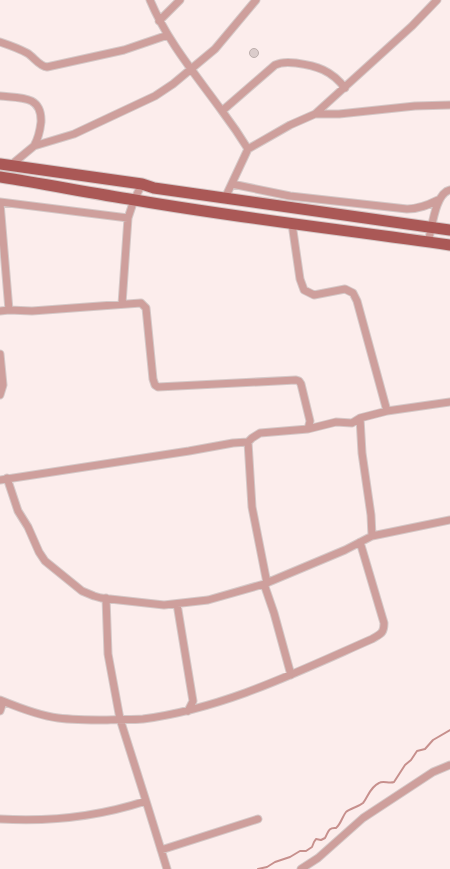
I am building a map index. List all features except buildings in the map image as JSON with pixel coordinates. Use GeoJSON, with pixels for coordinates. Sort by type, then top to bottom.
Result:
{"type":"FeatureCollection","features":[{"type":"Feature","properties":{"kind":"main road"},"geometry":{"type":"LineString","coordinates":[[6,165],[142,184],[154,188],[450,230]]}},
{"type":"Feature","properties":{"kind":"main road"},"geometry":{"type":"LineString","coordinates":[[0,177],[134,200],[292,224],[450,245]]}},
{"type":"Feature","properties":{"kind":"street"},"geometry":{"type":"LineString","coordinates":[[150,0],[159,21],[191,70],[248,149]]}},
{"type":"Feature","properties":{"kind":"street"},"geometry":{"type":"LineString","coordinates":[[159,21],[180,0]]}},
{"type":"Feature","properties":{"kind":"street"},"geometry":{"type":"LineString","coordinates":[[6,165],[34,146],[74,134],[155,96],[191,70],[215,49],[256,0]]}},
{"type":"Feature","properties":{"kind":"street"},"geometry":{"type":"LineString","coordinates":[[225,198],[248,149],[315,114],[412,26],[437,0]]}},
{"type":"Feature","properties":{"kind":"street"},"geometry":{"type":"LineString","coordinates":[[0,42],[28,54],[41,65],[48,67],[124,50],[168,35]]}},
{"type":"Feature","properties":{"kind":"street"},"geometry":{"type":"LineString","coordinates":[[222,111],[279,63],[314,66],[327,71],[338,79],[345,88]]}},
{"type":"Feature","properties":{"kind":"street"},"geometry":{"type":"LineString","coordinates":[[0,96],[26,99],[38,105],[41,121],[40,132],[34,146]]}},
{"type":"Feature","properties":{"kind":"street"},"geometry":{"type":"LineString","coordinates":[[315,114],[338,114],[401,107],[450,105]]}},
{"type":"Feature","properties":{"kind":"street"},"geometry":{"type":"LineString","coordinates":[[122,304],[128,218],[134,200],[142,184]]}},
{"type":"Feature","properties":{"kind":"street"},"geometry":{"type":"LineString","coordinates":[[232,184],[290,196],[407,209],[424,207],[438,200],[446,191],[450,190]]}},
{"type":"Feature","properties":{"kind":"street"},"geometry":{"type":"LineString","coordinates":[[428,242],[438,200]]}},
{"type":"Feature","properties":{"kind":"street"},"geometry":{"type":"LineString","coordinates":[[9,310],[0,202],[128,218]]}},
{"type":"Feature","properties":{"kind":"street"},"geometry":{"type":"LineString","coordinates":[[292,224],[300,279],[304,290],[314,295],[345,289],[353,293],[357,301],[387,411]]}},
{"type":"Feature","properties":{"kind":"street"},"geometry":{"type":"LineString","coordinates":[[0,311],[32,311],[141,303],[146,308],[153,380],[155,385],[158,387],[296,380],[301,384],[310,421],[308,429]]}},
{"type":"Feature","properties":{"kind":"street"},"geometry":{"type":"LineString","coordinates":[[0,354],[3,385],[0,395]]}},
{"type":"Feature","properties":{"kind":"street"},"geometry":{"type":"LineString","coordinates":[[450,402],[387,411],[360,418],[352,423],[336,422],[308,429],[260,433],[248,442],[233,443],[4,480],[18,511],[45,561],[82,591],[94,596],[156,604],[177,604],[208,600],[266,584],[345,550],[372,536],[450,520]]}},
{"type":"Feature","properties":{"kind":"street"},"geometry":{"type":"LineString","coordinates":[[360,418],[362,453],[371,515],[372,536]]}},
{"type":"Feature","properties":{"kind":"street"},"geometry":{"type":"LineString","coordinates":[[248,442],[252,507],[266,584],[291,675]]}},
{"type":"Feature","properties":{"kind":"street"},"geometry":{"type":"LineString","coordinates":[[0,711],[2,701],[57,718],[87,720],[142,719],[188,711],[218,703],[258,689],[372,639],[382,633],[384,630],[384,623],[360,542]]}},
{"type":"Feature","properties":{"kind":"street"},"geometry":{"type":"LineString","coordinates":[[106,598],[108,654],[120,719],[167,869]]}},
{"type":"Feature","properties":{"kind":"street"},"geometry":{"type":"LineString","coordinates":[[177,604],[192,696],[192,701],[188,711]]}},
{"type":"Feature","properties":{"kind":"street"},"geometry":{"type":"LineString","coordinates":[[301,869],[318,858],[363,818],[433,772],[450,765]]}},
{"type":"Feature","properties":{"kind":"street"},"geometry":{"type":"LineString","coordinates":[[0,819],[18,820],[84,816],[123,808],[146,800]]}},
{"type":"Feature","properties":{"kind":"street"},"geometry":{"type":"LineString","coordinates":[[161,850],[258,819]]}},
{"type":"Feature","properties":{"kind":"waterway"},"geometry":{"type":"LineString","coordinates":[[258,869],[267,867],[300,851],[306,851],[312,847],[316,839],[321,840],[325,838],[331,828],[336,828],[338,826],[346,812],[363,803],[376,785],[381,782],[394,782],[405,765],[411,760],[417,751],[425,749],[433,740],[450,730]]}}]}
